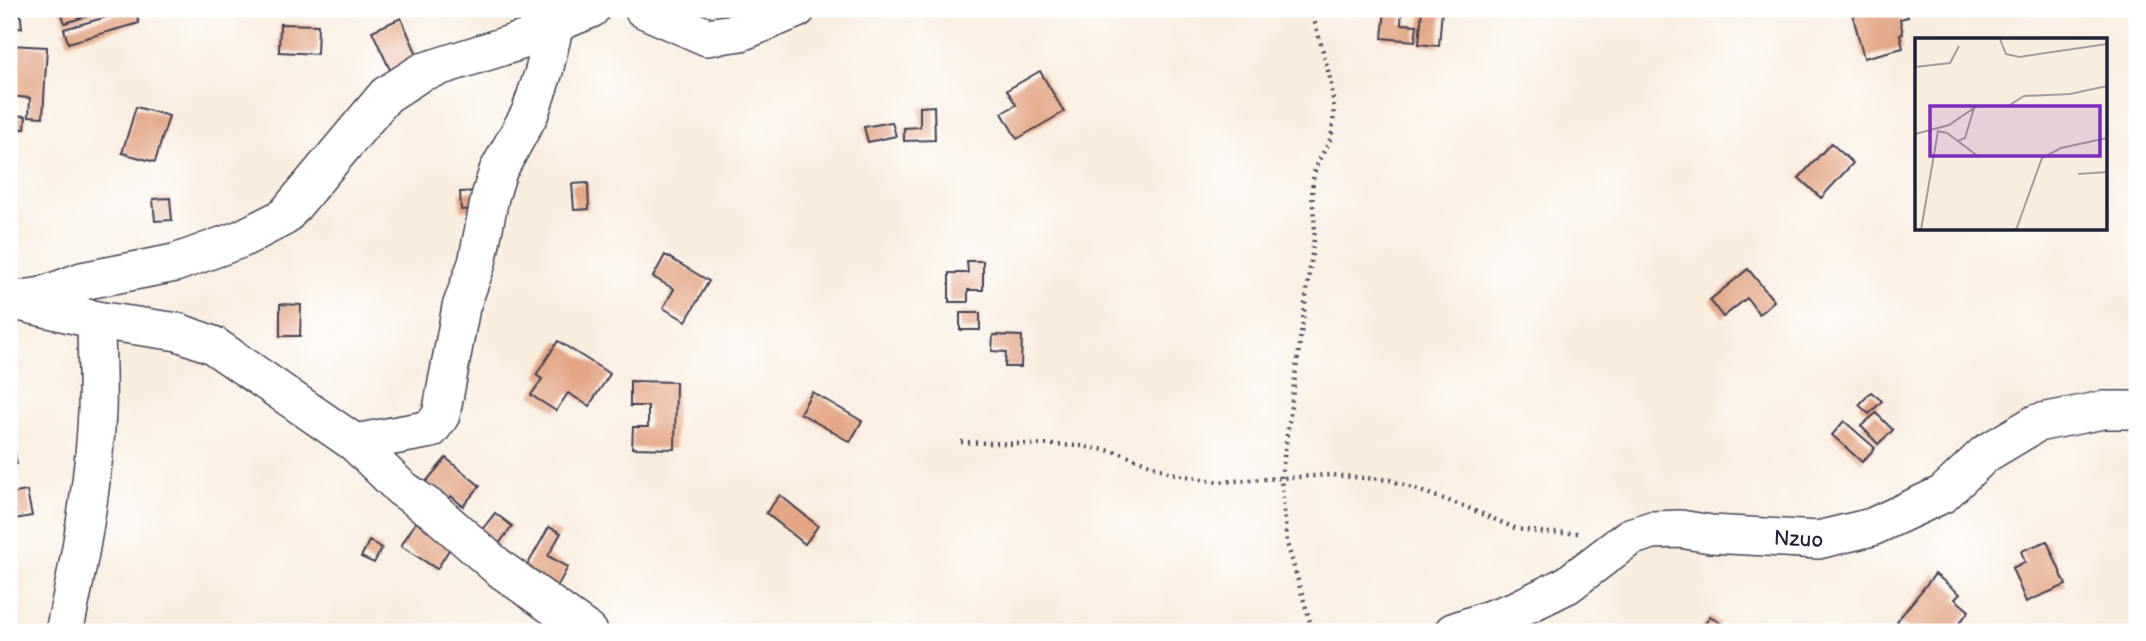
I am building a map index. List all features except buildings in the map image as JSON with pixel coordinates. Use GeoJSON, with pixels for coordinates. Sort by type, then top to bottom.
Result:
{"type":"FeatureCollection","features":[{"type":"Feature","properties":{"kind":"street"},"geometry":{"type":"LineString","coordinates":[[12,301],[42,296],[82,281],[175,263],[240,239],[284,217],[386,95],[422,72],[533,37],[555,24],[591,9]]}},
{"type":"Feature","properties":{"kind":"street"},"geometry":{"type":"LineString","coordinates":[[643,9],[707,37],[741,33],[797,9]]}},
{"type":"Feature","properties":{"kind":"street"},"geometry":{"type":"LineString","coordinates":[[355,443],[431,429],[441,415],[461,307],[477,263],[494,184],[498,171],[530,113],[544,71],[555,24]]}},
{"type":"Feature","properties":{"kind":"street"},"geometry":{"type":"LineString","coordinates":[[12,301],[96,320],[178,332],[214,345],[355,443],[401,488],[434,511],[499,568],[589,632]]}},
{"type":"Feature","properties":{"kind":"street"},"geometry":{"type":"LineString","coordinates":[[64,632],[86,520],[97,411],[96,320]]}},
{"type":"Feature","properties":{"kind":"street","name":"Nzuo"},"geometry":{"type":"LineString","coordinates":[[1453,632],[1516,610],[1567,585],[1630,537],[1652,530],[1680,529],[1711,534],[1818,540],[1872,527],[1943,494],[1985,453],[2037,423],[2103,410],[2137,410]]}},
{"type":"Feature","properties":{"kind":"path"},"geometry":{"type":"LineString","coordinates":[[1311,9],[1330,75],[1334,108],[1332,135],[1316,167],[1313,192],[1315,232],[1281,479],[1282,513],[1287,543],[1313,632]]}},
{"type":"Feature","properties":{"kind":"path"},"geometry":{"type":"LineString","coordinates":[[961,442],[1082,446],[1118,452],[1171,473],[1218,482],[1329,475],[1390,480],[1466,507],[1517,529],[1630,537]]}}]}
